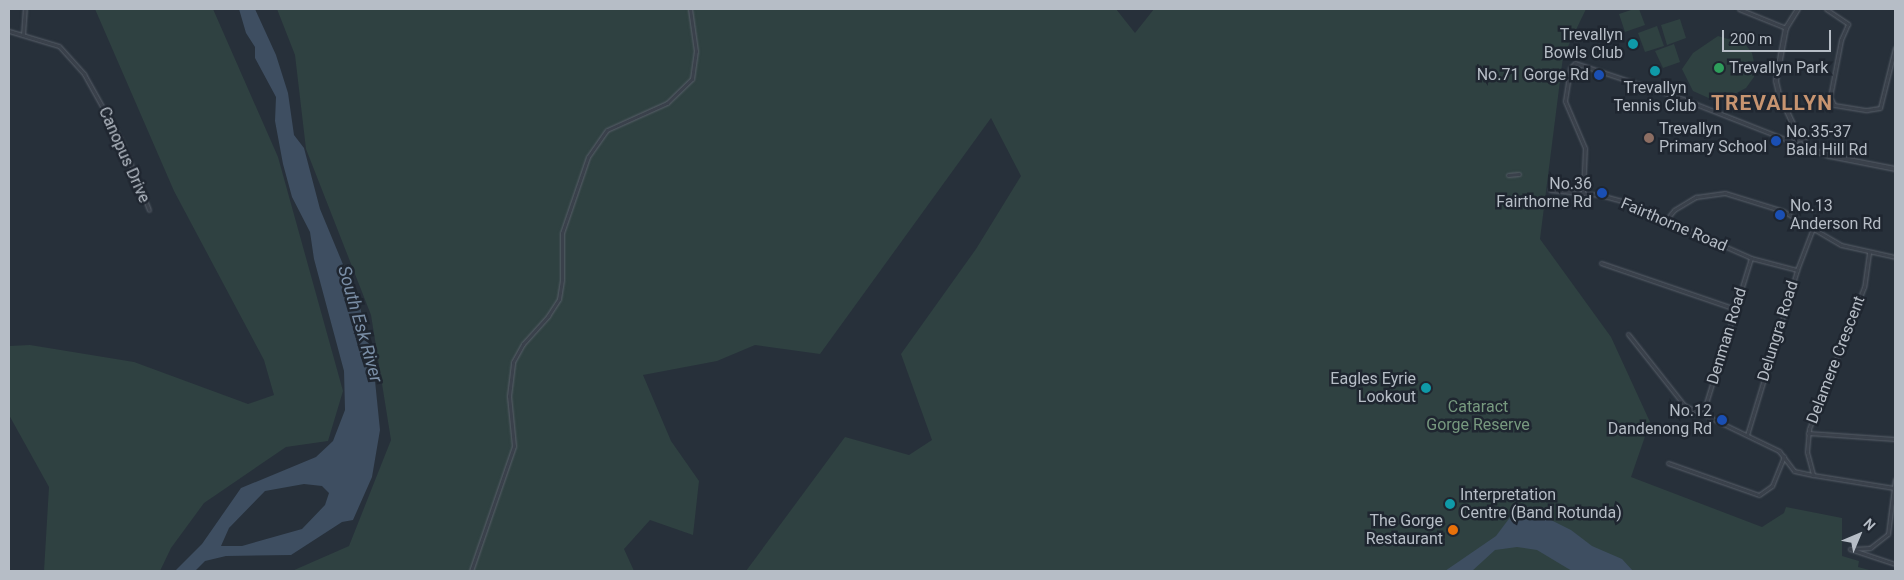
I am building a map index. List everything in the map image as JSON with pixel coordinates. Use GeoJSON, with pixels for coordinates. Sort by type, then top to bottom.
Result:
{"type":"FeatureCollection","features":[{"type":"Feature","properties":{"kind":"street"},"geometry":{"type":"LineString","coordinates":[[23,35],[25,9]]}},
{"type":"Feature","properties":{"kind":"street"},"geometry":{"type":"LineString","coordinates":[[471,571],[514,446],[509,396],[513,362],[523,344],[548,316],[558,299],[562,279],[562,233],[588,157],[608,130],[667,103],[688,84],[696,57],[690,9]]}},
{"type":"Feature","properties":{"kind":"street"},"geometry":{"type":"LineString","coordinates":[[1739,9],[1786,28]]}},
{"type":"Feature","properties":{"kind":"street"},"geometry":{"type":"LineString","coordinates":[[1798,9],[1786,28],[1777,87],[1800,138],[1804,141],[1804,147]]}},
{"type":"Feature","properties":{"kind":"street"},"geometry":{"type":"LineString","coordinates":[[1826,9],[1848,24],[1840,40],[1830,96],[1834,105],[1867,110],[1880,108],[1895,48]]}},
{"type":"Feature","properties":{"kind":"street","name":"Canopus Drive"},"geometry":{"type":"LineString","coordinates":[[9,31],[59,46],[84,74],[122,142],[148,210]]}},
{"type":"Feature","properties":{"kind":"street"},"geometry":{"type":"LineString","coordinates":[[1584,193],[1585,148],[1565,101],[1571,66],[1579,64],[1683,99],[1794,143],[1798,149],[1804,147],[1828,156],[1895,170]]}},
{"type":"Feature","properties":{"kind":"street"},"geometry":{"type":"LineString","coordinates":[[1794,143],[1800,138]]}},
{"type":"Feature","properties":{"kind":"street"},"geometry":{"type":"LineString","coordinates":[[1508,175],[1519,174]]}},
{"type":"Feature","properties":{"kind":"street","name":"Fairthorne Road"},"geometry":{"type":"LineString","coordinates":[[1550,190],[1584,193],[1622,201],[1751,258],[1797,270]]}},
{"type":"Feature","properties":{"kind":"street"},"geometry":{"type":"LineString","coordinates":[[1666,220],[1674,210],[1696,197],[1719,192],[1776,208],[1813,228],[1833,242],[1869,253],[1895,257]]}},
{"type":"Feature","properties":{"kind":"street","name":"Delungra Road"},"geometry":{"type":"LineString","coordinates":[[1747,435],[1797,270],[1813,228]]}},
{"type":"Feature","properties":{"kind":"street","name":"Delamere Crescent"},"geometry":{"type":"LineString","coordinates":[[1813,475],[1807,452],[1808,433],[1864,288],[1869,253]]}},
{"type":"Feature","properties":{"kind":"street","name":"Denman Road"},"geometry":{"type":"LineString","coordinates":[[1703,414],[1751,258]]}},
{"type":"Feature","properties":{"kind":"street"},"geometry":{"type":"LineString","coordinates":[[1601,263],[1735,309]]}},
{"type":"Feature","properties":{"kind":"street"},"geometry":{"type":"LineString","coordinates":[[1628,334],[1680,401],[1784,456],[1794,471],[1894,488]]}},
{"type":"Feature","properties":{"kind":"street"},"geometry":{"type":"LineString","coordinates":[[1808,433],[1895,439]]}},
{"type":"Feature","properties":{"kind":"street"},"geometry":{"type":"LineString","coordinates":[[1668,463],[1759,494],[1772,486],[1784,456]]}},
{"type":"Feature","properties":{"kind":"street"},"geometry":{"type":"LineString","coordinates":[[1895,479],[1888,534],[1870,547],[1850,550],[1895,564]]}},
{"type":"Feature","properties":{"kind":"green space"},"geometry":{"type":"Polygon","coordinates":[[[95,9],[213,9],[278,157],[343,391],[328,441],[286,447],[204,503],[171,548],[160,571],[44,571],[49,487],[9,415],[9,346],[30,345],[134,362],[248,404],[274,395],[264,360],[174,191],[95,9]]]}},
{"type":"Feature","properties":{"kind":"green space","name":"Cataract Gorge Reserve"},"geometry":{"type":"Polygon","coordinates":[[[277,9],[1116,9],[1135,33],[1154,9],[1586,9],[1563,57],[1540,239],[1611,337],[1650,422],[1631,477],[1762,527],[1784,513],[1786,507],[1842,518],[1842,556],[1859,561],[1858,567],[1873,571],[746,571],[845,437],[909,455],[932,440],[901,354],[976,249],[1021,176],[991,118],[820,354],[755,345],[717,361],[643,375],[671,441],[699,481],[693,535],[650,520],[624,549],[634,571],[292,571],[349,546],[391,440],[371,315],[306,149],[295,55],[277,9]]]}},
{"type":"Feature","properties":{"kind":"green space"},"geometry":{"type":"Polygon","coordinates":[[[1639,9],[1645,25],[1625,32],[1619,14],[1639,9]]]}},
{"type":"Feature","properties":{"kind":"green space"},"geometry":{"type":"Polygon","coordinates":[[[1680,19],[1686,38],[1667,45],[1661,25],[1680,19]]]}},
{"type":"Feature","properties":{"kind":"green space"},"geometry":{"type":"Polygon","coordinates":[[[1657,26],[1664,46],[1645,52],[1638,33],[1657,26]]]}},
{"type":"Feature","properties":{"kind":"green space","name":"Trevallyn Park"},"geometry":{"type":"Polygon","coordinates":[[[1718,36],[1745,44],[1752,53],[1755,67],[1754,77],[1746,88],[1725,99],[1713,100],[1693,91],[1682,69],[1693,53],[1718,36]]]}},
{"type":"Feature","properties":{"kind":"green space"},"geometry":{"type":"Polygon","coordinates":[[[1674,44],[1680,62],[1663,68],[1655,51],[1674,44]]]}},
{"type":"Feature","properties":{"kind":"water","name":"South Esk River"},"geometry":{"type":"Polygon","coordinates":[[[239,9],[255,9],[276,55],[288,93],[294,135],[304,148],[320,209],[359,303],[373,361],[380,430],[372,477],[353,520],[342,522],[291,555],[226,556],[205,561],[195,571],[175,571],[202,544],[241,488],[316,457],[333,441],[345,410],[344,371],[314,259],[310,232],[292,197],[283,164],[275,121],[276,97],[255,58],[255,47],[246,33],[239,9]],[[304,484],[265,491],[229,528],[221,546],[242,546],[302,529],[325,505],[329,493],[322,486],[304,484]]]}},
{"type":"Feature","properties":{"kind":"water"},"geometry":{"type":"Polygon","coordinates":[[[1520,510],[1541,515],[1571,530],[1592,546],[1622,559],[1633,571],[1572,571],[1537,550],[1517,547],[1495,550],[1472,571],[1445,571],[1496,536],[1514,512],[1520,510]]]}},
{"type":"Feature","properties":{"kind":"place","name":"Trevallyn Bowls Club"},"geometry":{"type":"Point","coordinates":[1633,44]}},
{"type":"Feature","properties":{"kind":"place","name":"Trevallyn Park"},"geometry":{"type":"Point","coordinates":[1719,68]}},
{"type":"Feature","properties":{"kind":"place","name":"Trevallyn Tennis Club"},"geometry":{"type":"Point","coordinates":[1655,71]}},
{"type":"Feature","properties":{"kind":"place","name":"No.71 Gorge Rd"},"geometry":{"type":"Point","coordinates":[1599,75]}},
{"type":"Feature","properties":{"kind":"place","name":"Trevallyn Primary School"},"geometry":{"type":"Point","coordinates":[1649,138]}},
{"type":"Feature","properties":{"kind":"place","name":"No.35-37 Bald Hill Rd"},"geometry":{"type":"Point","coordinates":[1776,141]}},
{"type":"Feature","properties":{"kind":"place","name":"No.36 Fairthorne Rd"},"geometry":{"type":"Point","coordinates":[1602,193]}},
{"type":"Feature","properties":{"kind":"place","name":"No.13 Anderson Rd"},"geometry":{"type":"Point","coordinates":[1780,215]}},
{"type":"Feature","properties":{"kind":"place","name":"Eagles Eyrie Lookout"},"geometry":{"type":"Point","coordinates":[1426,388]}},
{"type":"Feature","properties":{"kind":"place","name":"No.12 Dandenong Rd"},"geometry":{"type":"Point","coordinates":[1722,420]}},
{"type":"Feature","properties":{"kind":"place","name":"Interpretation Centre (Band Rotunda)"},"geometry":{"type":"Point","coordinates":[1450,504]}},
{"type":"Feature","properties":{"kind":"place","name":"The Gorge Restaurant"},"geometry":{"type":"Point","coordinates":[1453,530]}},
{"type":"Feature","properties":{"kind":"district","name":"TREVALLYN"},"geometry":{"type":"Point","coordinates":[1772,103]}}]}
